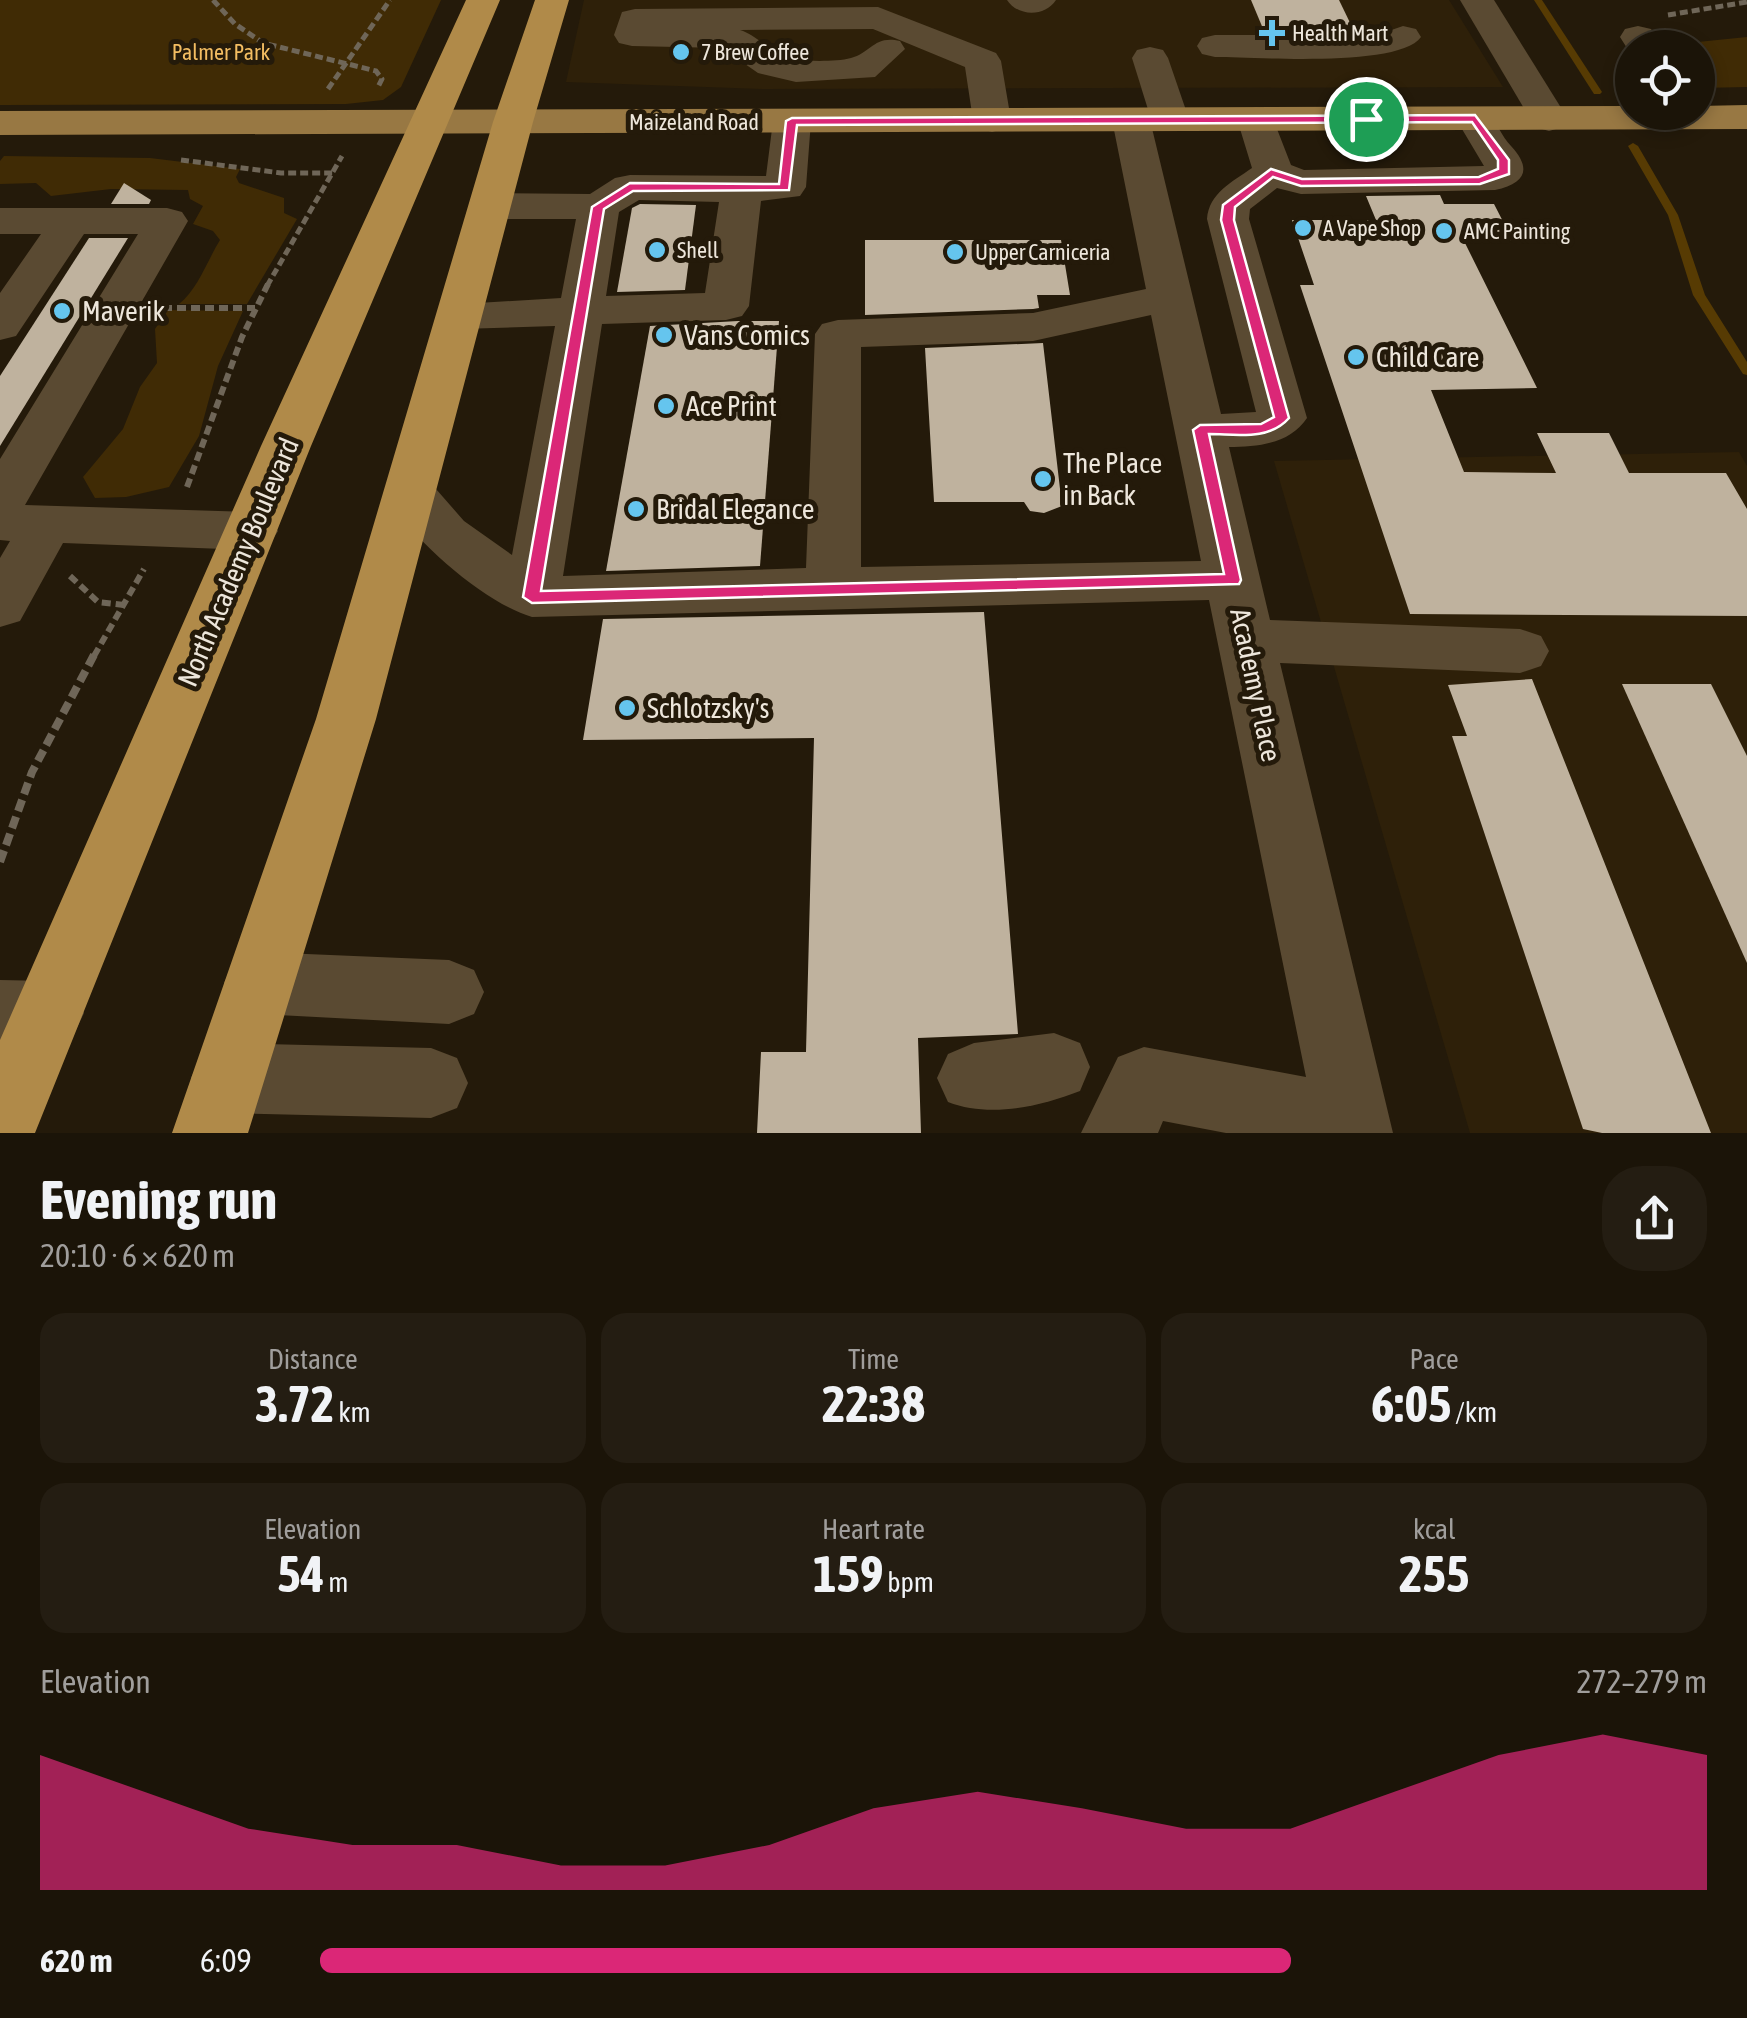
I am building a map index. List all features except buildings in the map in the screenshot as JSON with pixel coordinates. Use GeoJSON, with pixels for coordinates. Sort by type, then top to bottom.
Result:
{"type":"FeatureCollection","features":[{"type":"Feature","properties":{"kind":"highway","name":"North Academy Boulevard"},"geometry":{"type":"LineString","coordinates":[[0,1126],[24,1012],[251,531],[483,0]]}},
{"type":"Feature","properties":{"kind":"highway"},"geometry":{"type":"LineString","coordinates":[[219,1106],[346,719],[552,0]]}},
{"type":"Feature","properties":{"kind":"main road","name":"Maizeland Road"},"geometry":{"type":"LineString","coordinates":[[0,123],[1549,118],[1718,114]]}},
{"type":"Feature","properties":{"kind":"street"},"geometry":{"type":"LineString","coordinates":[[1024,0],[1032,4],[1040,0]]}},
{"type":"Feature","properties":{"kind":"street"},"geometry":{"type":"LineString","coordinates":[[1477,0],[1549,118]]}},
{"type":"Feature","properties":{"kind":"street"},"geometry":{"type":"LineString","coordinates":[[886,35],[862,69],[796,71],[771,65],[744,43],[726,36],[640,33],[886,35],[983,61],[992,120]]}},
{"type":"Feature","properties":{"kind":"street"},"geometry":{"type":"LineString","coordinates":[[710,44],[734,50],[761,72],[795,80],[868,77],[895,60],[896,53],[886,35]]}},
{"type":"Feature","properties":{"kind":"street"},"geometry":{"type":"LineString","coordinates":[[1215,46],[1382,46],[1403,37]]}},
{"type":"Feature","properties":{"kind":"street","name":"Academy Place"},"geometry":{"type":"LineString","coordinates":[[1150,58],[1152,211],[1354,1128]]}},
{"type":"Feature","properties":{"kind":"street"},"geometry":{"type":"LineString","coordinates":[[1271,172],[1301,182],[1495,178],[1504,171],[1504,160],[1475,118]]}},
{"type":"Feature","properties":{"kind":"street"},"geometry":{"type":"LineString","coordinates":[[1256,119],[1271,172]]}},
{"type":"Feature","properties":{"kind":"street"},"geometry":{"type":"LineString","coordinates":[[491,206],[598,207],[630,187],[785,187],[792,121]]}},
{"type":"Feature","properties":{"kind":"street"},"geometry":{"type":"LineString","coordinates":[[1200,430],[1261,429],[1272,427],[1282,418],[1228,220],[1229,205],[1271,172]]}},
{"type":"Feature","properties":{"kind":"street"},"geometry":{"type":"LineString","coordinates":[[461,315],[726,306],[742,190]]}},
{"type":"Feature","properties":{"kind":"street"},"geometry":{"type":"LineString","coordinates":[[532,597],[584,311],[598,207]]}},
{"type":"Feature","properties":{"kind":"street"},"geometry":{"type":"LineString","coordinates":[[1152,211],[1229,210]]}},
{"type":"Feature","properties":{"kind":"street"},"geometry":{"type":"LineString","coordinates":[[0,221],[167,221],[22,505],[0,607]]}},
{"type":"Feature","properties":{"kind":"street"},"geometry":{"type":"LineString","coordinates":[[0,326],[71,221]]}},
{"type":"Feature","properties":{"kind":"street"},"geometry":{"type":"LineString","coordinates":[[833,587],[838,334],[1033,327],[1171,298]]}},
{"type":"Feature","properties":{"kind":"street"},"geometry":{"type":"LineString","coordinates":[[410,493],[445,534],[532,597],[1233,580]]}},
{"type":"Feature","properties":{"kind":"street"},"geometry":{"type":"LineString","coordinates":[[22,505],[251,531]]}},
{"type":"Feature","properties":{"kind":"street"},"geometry":{"type":"LineString","coordinates":[[1247,640],[1520,651]]}},
{"type":"Feature","properties":{"kind":"street"},"geometry":{"type":"LineString","coordinates":[[259,983],[449,992]]}},
{"type":"Feature","properties":{"kind":"street"},"geometry":{"type":"LineString","coordinates":[[974,1078],[1054,1067]]}},
{"type":"Feature","properties":{"kind":"street"},"geometry":{"type":"LineString","coordinates":[[1119,1133],[1144,1082],[1354,1128]]}},
{"type":"Feature","properties":{"kind":"street"},"geometry":{"type":"LineString","coordinates":[[219,1106],[431,1083]]}},
{"type":"Feature","properties":{"kind":"path"},"geometry":{"type":"LineString","coordinates":[[213,0],[234,24],[263,43],[346,64],[365,65],[382,79]]}},
{"type":"Feature","properties":{"kind":"path"},"geometry":{"type":"LineString","coordinates":[[346,64],[390,0]]}},
{"type":"Feature","properties":{"kind":"path"},"geometry":{"type":"LineString","coordinates":[[1666,15],[1746,2]]}},
{"type":"Feature","properties":{"kind":"path"},"geometry":{"type":"LineString","coordinates":[[166,158],[280,173],[333,174]]}},
{"type":"Feature","properties":{"kind":"path"},"geometry":{"type":"LineString","coordinates":[[146,308],[256,308]]}},
{"type":"Feature","properties":{"kind":"path"},"geometry":{"type":"LineString","coordinates":[[22,505],[98,602],[124,606]]}},
{"type":"Feature","properties":{"kind":"shaded area"},"geometry":{"type":"Polygon","coordinates":[[[584,0],[1449,0],[1503,87],[762,89],[566,82],[584,0]]]}},
{"type":"Feature","properties":{"kind":"shaded area"},"geometry":{"type":"Polygon","coordinates":[[[1739,452],[1747,466],[1747,1133],[1470,1133],[1274,461],[1739,452]]]}},
{"type":"Feature","properties":{"kind":"green space","name":"Palmer Park"},"geometry":{"type":"Polygon","coordinates":[[[0,0],[441,0],[401,87],[383,100],[346,104],[0,105],[0,0]]]}},
{"type":"Feature","properties":{"kind":"green space"},"geometry":{"type":"Polygon","coordinates":[[[1747,37],[1747,87],[1715,88],[1715,40],[1747,37]]]}},
{"type":"Feature","properties":{"kind":"green space"},"geometry":{"type":"Polygon","coordinates":[[[4,156],[150,158],[240,169],[236,177],[239,183],[284,198],[284,213],[297,219],[247,304],[179,304],[197,283],[220,240],[213,231],[193,224],[203,206],[190,199],[188,190],[111,189],[51,196],[36,183],[0,184],[0,161],[4,156]]]}},
{"type":"Feature","properties":{"kind":"green space"},"geometry":{"type":"Polygon","coordinates":[[[168,310],[243,311],[218,366],[199,436],[169,487],[126,497],[95,498],[83,477],[123,429],[140,387],[157,363],[155,329],[168,310]]]}},
{"type":"Feature","properties":{"kind":"waterway"},"geometry":{"type":"LineString","coordinates":[[1538,0],[1597,92]]}},
{"type":"Feature","properties":{"kind":"waterway"},"geometry":{"type":"LineString","coordinates":[[1633,146],[1673,215],[1699,295],[1747,371]]}},
{"type":"Feature","properties":{"kind":"place","name":"Health Mart"},"geometry":{"type":"Point","coordinates":[1272,33]}},
{"type":"Feature","properties":{"kind":"place","name":"7 Brew Coffee"},"geometry":{"type":"Point","coordinates":[681,52]}},
{"type":"Feature","properties":{"kind":"place","name":"A Vape Shop"},"geometry":{"type":"Point","coordinates":[1303,228]}},
{"type":"Feature","properties":{"kind":"place","name":"AMC Painting"},"geometry":{"type":"Point","coordinates":[1444,231]}},
{"type":"Feature","properties":{"kind":"place","name":"Shell"},"geometry":{"type":"Point","coordinates":[657,250]}},
{"type":"Feature","properties":{"kind":"place","name":"Upper Carniceria"},"geometry":{"type":"Point","coordinates":[955,252]}},
{"type":"Feature","properties":{"kind":"place","name":"Maverik"},"geometry":{"type":"Point","coordinates":[62,311]}},
{"type":"Feature","properties":{"kind":"place","name":"Vans Comics"},"geometry":{"type":"Point","coordinates":[664,335]}},
{"type":"Feature","properties":{"kind":"place","name":"Child Care"},"geometry":{"type":"Point","coordinates":[1356,357]}},
{"type":"Feature","properties":{"kind":"place","name":"Ace Print"},"geometry":{"type":"Point","coordinates":[666,406]}},
{"type":"Feature","properties":{"kind":"place","name":"The Place in Back"},"geometry":{"type":"Point","coordinates":[1043,479]}},
{"type":"Feature","properties":{"kind":"place","name":"Bridal Elegance"},"geometry":{"type":"Point","coordinates":[636,509]}},
{"type":"Feature","properties":{"kind":"place","name":"Schlotzsky's"},"geometry":{"type":"Point","coordinates":[627,708]}},
{"type":"Feature","properties":{"kind":"route"},"geometry":{"type":"LineString","coordinates":[[1475,118],[1496,155],[1504,160],[1504,171],[1480,181],[1301,182],[1271,172],[1229,205],[1228,220],[1282,418],[1272,427],[1261,429],[1200,430],[1233,580],[532,597],[584,311],[598,207],[630,187],[785,187],[792,121],[1366,119],[1475,118]]}}]}
